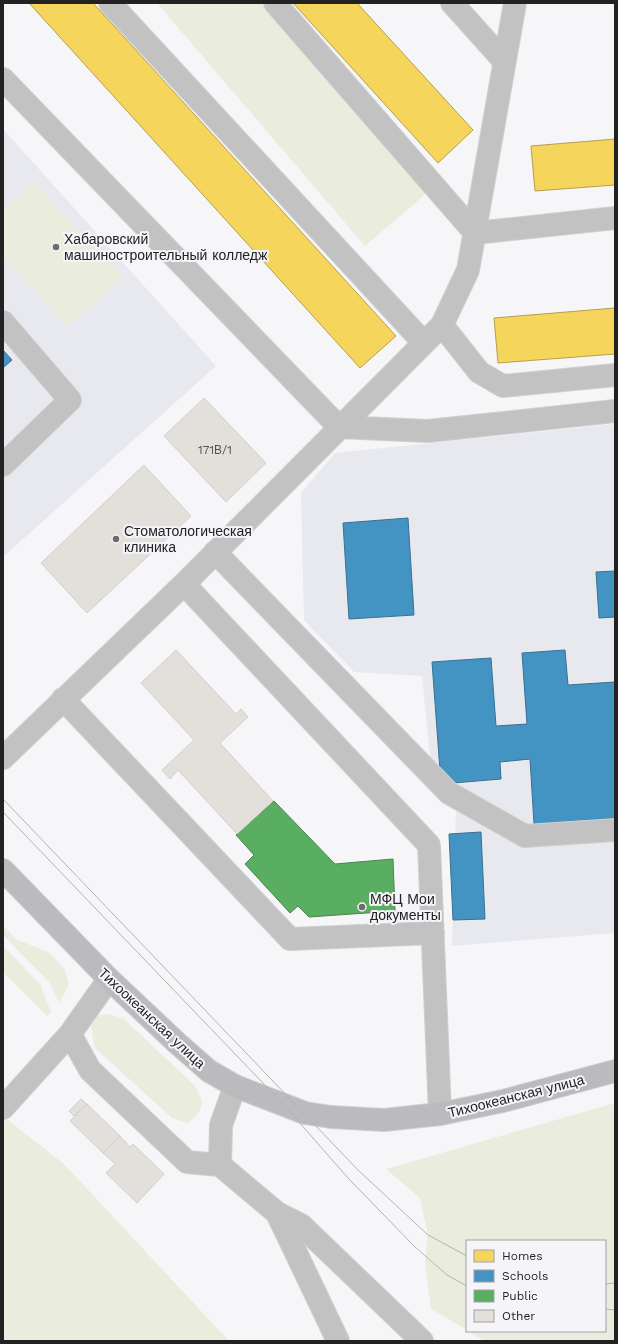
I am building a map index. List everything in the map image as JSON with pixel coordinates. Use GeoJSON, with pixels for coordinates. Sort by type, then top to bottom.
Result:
{"type":"FeatureCollection","features":[{"type":"Feature","properties":{"kind":"main road","name":"Тихоокеанская улица"},"geometry":{"type":"LineString","coordinates":[[3,870],[109,979],[209,1071],[235,1086],[305,1113],[331,1117],[384,1120],[440,1114],[503,1102],[615,1071]]}},
{"type":"Feature","properties":{"kind":"street"},"geometry":{"type":"LineString","coordinates":[[275,3],[475,233]]}},
{"type":"Feature","properties":{"kind":"street"},"geometry":{"type":"LineString","coordinates":[[452,3],[504,61]]}},
{"type":"Feature","properties":{"kind":"street"},"geometry":{"type":"LineString","coordinates":[[3,758],[184,584],[442,325],[468,270],[515,3]]}},
{"type":"Feature","properties":{"kind":"street"},"geometry":{"type":"LineString","coordinates":[[122,7],[424,343]]}},
{"type":"Feature","properties":{"kind":"street"},"geometry":{"type":"LineString","coordinates":[[3,79],[339,427],[428,431],[615,411]]}},
{"type":"Feature","properties":{"kind":"street"},"geometry":{"type":"LineString","coordinates":[[475,233],[615,218]]}},
{"type":"Feature","properties":{"kind":"street"},"geometry":{"type":"LineString","coordinates":[[3,322],[70,400],[3,465]]}},
{"type":"Feature","properties":{"kind":"street"},"geometry":{"type":"LineString","coordinates":[[442,325],[479,372],[503,386],[615,375]]}},
{"type":"Feature","properties":{"kind":"street"},"geometry":{"type":"LineString","coordinates":[[215,552],[449,793],[525,836],[615,830]]}},
{"type":"Feature","properties":{"kind":"street"},"geometry":{"type":"LineString","coordinates":[[184,584],[429,845],[440,1114]]}},
{"type":"Feature","properties":{"kind":"street"},"geometry":{"type":"LineString","coordinates":[[63,699],[290,939],[433,933]]}},
{"type":"Feature","properties":{"kind":"street"},"geometry":{"type":"LineString","coordinates":[[3,1108],[70,1034],[109,979]]}},
{"type":"Feature","properties":{"kind":"street"},"geometry":{"type":"LineString","coordinates":[[70,1034],[90,1070],[187,1162],[220,1165],[277,1213],[301,1226],[422,1341]]}},
{"type":"Feature","properties":{"kind":"street"},"geometry":{"type":"LineString","coordinates":[[220,1165],[221,1125],[235,1086]]}},
{"type":"Feature","properties":{"kind":"street"},"geometry":{"type":"LineString","coordinates":[[277,1213],[338,1341]]}},
{"type":"Feature","properties":{"kind":"shaded area"},"geometry":{"type":"Polygon","coordinates":[[[157,3],[268,3],[428,192],[365,246],[157,3]]]}},
{"type":"Feature","properties":{"kind":"shaded area","name":"Хабаровский машиностроительный колледж"},"geometry":{"type":"Polygon","coordinates":[[[3,129],[216,366],[3,557],[3,129]]]}},
{"type":"Feature","properties":{"kind":"shaded area"},"geometry":{"type":"Polygon","coordinates":[[[33,182],[123,276],[69,327],[3,257],[3,210],[33,182]]]}},
{"type":"Feature","properties":{"kind":"shaded area"},"geometry":{"type":"Polygon","coordinates":[[[615,424],[615,933],[452,946],[456,811],[433,786],[422,676],[354,672],[304,620],[301,493],[335,453],[615,424]]]}},
{"type":"Feature","properties":{"kind":"shaded area"},"geometry":{"type":"Polygon","coordinates":[[[3,925],[16,939],[50,953],[65,970],[69,985],[59,1003],[49,982],[3,935],[3,925]]]}},
{"type":"Feature","properties":{"kind":"shaded area"},"geometry":{"type":"Polygon","coordinates":[[[3,946],[40,984],[51,1012],[47,1016],[3,972],[3,946]]]}},
{"type":"Feature","properties":{"kind":"shaded area"},"geometry":{"type":"Polygon","coordinates":[[[107,1014],[123,1018],[197,1089],[202,1104],[198,1114],[188,1123],[172,1118],[95,1048],[91,1026],[97,1016],[107,1014]]]}},
{"type":"Feature","properties":{"kind":"shaded area"},"geometry":{"type":"Polygon","coordinates":[[[615,1103],[615,1341],[485,1341],[470,1332],[606,1332],[606,1240],[466,1240],[466,1329],[431,1309],[425,1264],[428,1235],[420,1198],[386,1169],[615,1103]]]}},
{"type":"Feature","properties":{"kind":"shaded area"},"geometry":{"type":"Polygon","coordinates":[[[3,1116],[64,1164],[229,1341],[3,1341],[3,1116]]]}},
{"type":"Feature","properties":{"kind":"building: Homes"},"geometry":{"type":"Polygon","coordinates":[[[29,3],[93,3],[396,336],[360,368],[29,3]]]}},
{"type":"Feature","properties":{"kind":"building: Homes"},"geometry":{"type":"Polygon","coordinates":[[[293,3],[357,3],[473,130],[438,163],[293,3]]]}},
{"type":"Feature","properties":{"kind":"building: Homes"},"geometry":{"type":"Polygon","coordinates":[[[615,139],[615,185],[535,191],[531,146],[615,139]]]}},
{"type":"Feature","properties":{"kind":"building: Homes"},"geometry":{"type":"Polygon","coordinates":[[[615,308],[615,354],[498,363],[494,318],[615,308]]]}},
{"type":"Feature","properties":{"kind":"building: Schools"},"geometry":{"type":"Polygon","coordinates":[[[3,350],[12,360],[3,368],[3,350]]]}},
{"type":"Feature","properties":{"kind":"building: Schools"},"geometry":{"type":"Polygon","coordinates":[[[408,518],[414,615],[349,619],[343,523],[408,518]]]}},
{"type":"Feature","properties":{"kind":"building: Schools"},"geometry":{"type":"Polygon","coordinates":[[[615,571],[615,617],[599,618],[596,572],[615,571]]]}},
{"type":"Feature","properties":{"kind":"building: Schools"},"geometry":{"type":"Polygon","coordinates":[[[565,650],[568,685],[615,682],[615,818],[534,824],[530,759],[500,762],[501,779],[441,784],[432,662],[491,658],[496,726],[527,724],[522,653],[565,650]]]}},
{"type":"Feature","properties":{"kind":"building: Schools"},"geometry":{"type":"Polygon","coordinates":[[[481,832],[485,919],[453,920],[449,834],[481,832]]]}},
{"type":"Feature","properties":{"kind":"building: Public"},"geometry":{"type":"Polygon","coordinates":[[[274,801],[335,864],[393,859],[395,911],[309,917],[298,906],[290,913],[245,864],[254,855],[236,835],[274,801]]]}},
{"type":"Feature","properties":{"kind":"building: Other"},"geometry":{"type":"Polygon","coordinates":[[[204,398],[266,463],[226,502],[164,436],[204,398]]]}},
{"type":"Feature","properties":{"kind":"building: Other","name":"Стоматологическая клиника"},"geometry":{"type":"Polygon","coordinates":[[[144,465],[191,516],[87,613],[41,563],[144,465]]]}},
{"type":"Feature","properties":{"kind":"building: Other"},"geometry":{"type":"Polygon","coordinates":[[[176,650],[236,714],[241,709],[248,717],[220,743],[273,801],[237,834],[178,770],[170,779],[162,770],[194,740],[141,683],[176,650]]]}},
{"type":"Feature","properties":{"kind":"building: Other"},"geometry":{"type":"Polygon","coordinates":[[[81,1099],[87,1104],[74,1116],[69,1111],[81,1099]]]}},
{"type":"Feature","properties":{"kind":"building: Other"},"geometry":{"type":"Polygon","coordinates":[[[87,1104],[120,1136],[103,1153],[70,1121],[87,1104]]]}},
{"type":"Feature","properties":{"kind":"building: Other"},"geometry":{"type":"Polygon","coordinates":[[[120,1136],[130,1147],[133,1144],[164,1174],[137,1203],[106,1173],[115,1164],[103,1153],[120,1136]]]}},
{"type":"Feature","properties":{"kind":"tram line"},"geometry":{"type":"LineString","coordinates":[[3,799],[358,1170],[428,1235],[466,1255]]}},
{"type":"Feature","properties":{"kind":"tram line"},"geometry":{"type":"LineString","coordinates":[[3,812],[284,1105],[348,1178],[414,1246],[447,1275],[466,1285]]}},
{"type":"Feature","properties":{"kind":"tram line"},"geometry":{"type":"LineString","coordinates":[[606,1284],[615,1283]]}},
{"type":"Feature","properties":{"kind":"tram line"},"geometry":{"type":"LineString","coordinates":[[606,1309],[615,1310]]}},
{"type":"Feature","properties":{"kind":"place","name":"Хабаровский машиностроительный колледж"},"geometry":{"type":"Point","coordinates":[56,247]}},
{"type":"Feature","properties":{"kind":"place","name":"Стоматологическая клиника"},"geometry":{"type":"Point","coordinates":[116,539]}},
{"type":"Feature","properties":{"kind":"place","name":"МФЦ Мои документы"},"geometry":{"type":"Point","coordinates":[362,907]}}]}
